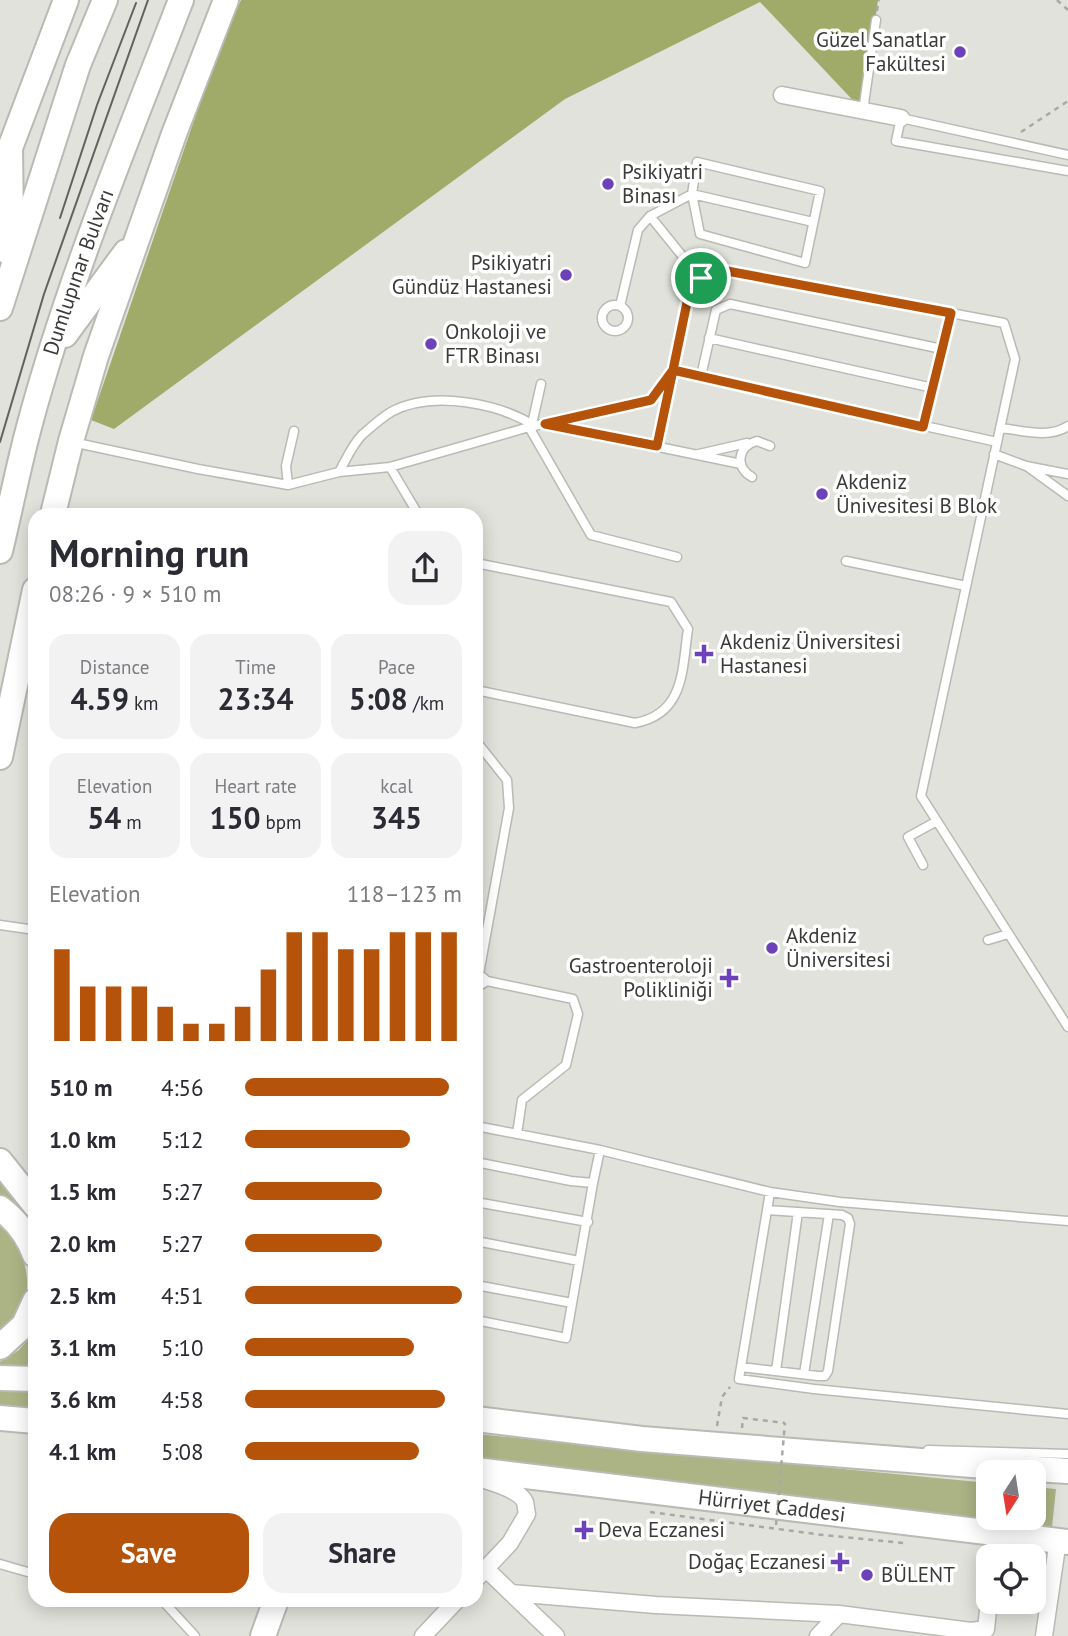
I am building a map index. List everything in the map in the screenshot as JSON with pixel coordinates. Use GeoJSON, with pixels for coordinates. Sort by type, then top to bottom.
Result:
{"type":"FeatureCollection","features":[{"type":"Feature","properties":{"kind":"main road"},"geometry":{"type":"LineString","coordinates":[[1,303],[12,221],[10,148],[66,0]]}},
{"type":"Feature","properties":{"kind":"main road"},"geometry":{"type":"LineString","coordinates":[[1,303],[78,65],[105,0]]}},
{"type":"Feature","properties":{"kind":"main road","name":"Dumlupınar Bulvarı"},"geometry":{"type":"LineString","coordinates":[[0,551],[29,426],[87,246],[181,0]]}},
{"type":"Feature","properties":{"kind":"main road"},"geometry":{"type":"LineString","coordinates":[[54,508],[96,356],[174,134],[226,0]]}},
{"type":"Feature","properties":{"kind":"main road"},"geometry":{"type":"LineString","coordinates":[[52,353],[142,230]]}},
{"type":"Feature","properties":{"kind":"main road"},"geometry":{"type":"LineString","coordinates":[[0,757],[28,623]]}},
{"type":"Feature","properties":{"kind":"main road"},"geometry":{"type":"LineString","coordinates":[[0,1161],[28,1196]]}},
{"type":"Feature","properties":{"kind":"main road"},"geometry":{"type":"LineString","coordinates":[[0,1208],[18,1223],[28,1238]]}},
{"type":"Feature","properties":{"kind":"main road"},"geometry":{"type":"LineString","coordinates":[[0,1347],[24,1325],[28,1316]]}},
{"type":"Feature","properties":{"kind":"main road"},"geometry":{"type":"LineString","coordinates":[[0,1378],[28,1379]]}},
{"type":"Feature","properties":{"kind":"main road"},"geometry":{"type":"LineString","coordinates":[[0,1418],[28,1420]]}},
{"type":"Feature","properties":{"kind":"main road"},"geometry":{"type":"LineString","coordinates":[[483,1419],[976,1476]]}},
{"type":"Feature","properties":{"kind":"main road"},"geometry":{"type":"LineString","coordinates":[[642,1438],[1068,1471]]}},
{"type":"Feature","properties":{"kind":"main road","name":"Hürriyet Caddesi"},"geometry":{"type":"LineString","coordinates":[[483,1471],[666,1492],[997,1544],[1065,1538]]}},
{"type":"Feature","properties":{"kind":"main road"},"geometry":{"type":"LineString","coordinates":[[1046,1483],[1068,1486]]}},
{"type":"Feature","properties":{"kind":"main road"},"geometry":{"type":"LineString","coordinates":[[666,1492],[1065,1538]]}},
{"type":"Feature","properties":{"kind":"main road"},"geometry":{"type":"LineString","coordinates":[[263,1636],[273,1607]]}},
{"type":"Feature","properties":{"kind":"main road"},"geometry":{"type":"LineString","coordinates":[[282,1636],[291,1607]]}},
{"type":"Feature","properties":{"kind":"street"},"geometry":{"type":"LineString","coordinates":[[782,95],[901,118]]}},
{"type":"Feature","properties":{"kind":"street"},"geometry":{"type":"LineString","coordinates":[[483,1480],[510,1490],[521,1498],[525,1502],[527,1514],[510,1543],[483,1572]]}},
{"type":"Feature","properties":{"kind":"street"},"geometry":{"type":"LineString","coordinates":[[1044,1636],[1065,1538]]}},
{"type":"Feature","properties":{"kind":"street"},"geometry":{"type":"LineString","coordinates":[[483,1575],[511,1593],[553,1633]]}},
{"type":"Feature","properties":{"kind":"street"},"geometry":{"type":"LineString","coordinates":[[511,1593],[656,1605],[839,1614],[976,1634],[986,1629],[988,1614]]}},
{"type":"Feature","properties":{"kind":"street"},"geometry":{"type":"LineString","coordinates":[[553,1633],[546,1610],[550,1603],[560,1597]]}},
{"type":"Feature","properties":{"kind":"street"},"geometry":{"type":"LineString","coordinates":[[423,1636],[450,1607]]}},
{"type":"Feature","properties":{"kind":"street"},"geometry":{"type":"LineString","coordinates":[[818,1636],[839,1614]]}},
{"type":"Feature","properties":{"kind":"lane"},"geometry":{"type":"LineString","coordinates":[[863,111],[876,20]]}},
{"type":"Feature","properties":{"kind":"lane"},"geometry":{"type":"LineString","coordinates":[[1068,155],[901,118],[896,141],[1068,171]]}},
{"type":"Feature","properties":{"kind":"lane"},"geometry":{"type":"LineString","coordinates":[[697,162],[820,191],[805,263],[700,234],[692,194],[697,162]]}},
{"type":"Feature","properties":{"kind":"lane"},"geometry":{"type":"LineString","coordinates":[[620,306],[638,230],[650,216],[692,194],[813,222]]}},
{"type":"Feature","properties":{"kind":"lane"},"geometry":{"type":"LineString","coordinates":[[650,216],[701,278]]}},
{"type":"Feature","properties":{"kind":"lane"},"geometry":{"type":"LineString","coordinates":[[657,446],[690,288],[711,268],[1004,323],[1015,359],[921,796],[1068,1027]]}},
{"type":"Feature","properties":{"kind":"lane"},"geometry":{"type":"LineString","coordinates":[[701,376],[716,310],[730,304],[942,349]]}},
{"type":"Feature","properties":{"kind":"lane"},"geometry":{"type":"LineString","coordinates":[[923,427],[951,313]]}},
{"type":"Feature","properties":{"kind":"lane"},"geometry":{"type":"LineString","coordinates":[[709,338],[933,388]]}},
{"type":"Feature","properties":{"kind":"lane"},"geometry":{"type":"LineString","coordinates":[[673,370],[997,442]]}},
{"type":"Feature","properties":{"kind":"lane"},"geometry":{"type":"LineString","coordinates":[[71,441],[198,469],[288,485],[339,472],[390,467],[535,425],[651,400],[673,370]]}},
{"type":"Feature","properties":{"kind":"lane"},"geometry":{"type":"LineString","coordinates":[[541,384],[535,425],[591,535],[677,557]]}},
{"type":"Feature","properties":{"kind":"lane"},"geometry":{"type":"LineString","coordinates":[[339,472],[360,437],[391,412],[416,403],[465,401],[515,413],[535,425],[741,464]]}},
{"type":"Feature","properties":{"kind":"lane"},"geometry":{"type":"LineString","coordinates":[[1000,428],[1046,433],[1059,432],[1068,426]]}},
{"type":"Feature","properties":{"kind":"lane"},"geometry":{"type":"LineString","coordinates":[[288,485],[286,466],[294,431]]}},
{"type":"Feature","properties":{"kind":"lane"},"geometry":{"type":"LineString","coordinates":[[696,454],[763,441],[770,446]]}},
{"type":"Feature","properties":{"kind":"lane"},"geometry":{"type":"LineString","coordinates":[[751,443],[742,450],[741,464],[745,473],[752,477]]}},
{"type":"Feature","properties":{"kind":"lane"},"geometry":{"type":"LineString","coordinates":[[994,454],[1026,466],[1068,474]]}},
{"type":"Feature","properties":{"kind":"lane"},"geometry":{"type":"LineString","coordinates":[[1026,466],[1068,496]]}},
{"type":"Feature","properties":{"kind":"lane"},"geometry":{"type":"LineString","coordinates":[[390,467],[414,508]]}},
{"type":"Feature","properties":{"kind":"lane"},"geometry":{"type":"LineString","coordinates":[[846,561],[966,586]]}},
{"type":"Feature","properties":{"kind":"lane"},"geometry":{"type":"LineString","coordinates":[[483,564],[671,602],[688,629],[678,692],[671,705],[645,721],[635,723],[483,692]]}},
{"type":"Feature","properties":{"kind":"lane"},"geometry":{"type":"LineString","coordinates":[[483,750],[507,780],[509,808],[483,952]]}},
{"type":"Feature","properties":{"kind":"lane"},"geometry":{"type":"LineString","coordinates":[[923,865],[908,837],[937,821]]}},
{"type":"Feature","properties":{"kind":"lane"},"geometry":{"type":"LineString","coordinates":[[0,925],[28,929]]}},
{"type":"Feature","properties":{"kind":"lane"},"geometry":{"type":"LineString","coordinates":[[988,940],[1008,934]]}},
{"type":"Feature","properties":{"kind":"lane"},"geometry":{"type":"LineString","coordinates":[[483,978],[487,981],[573,999],[578,1014],[566,1065],[522,1100],[517,1134]]}},
{"type":"Feature","properties":{"kind":"lane"},"geometry":{"type":"LineString","coordinates":[[483,984],[487,981]]}},
{"type":"Feature","properties":{"kind":"lane"},"geometry":{"type":"LineString","coordinates":[[483,1127],[600,1150],[770,1192],[840,1202],[1068,1221]]}},
{"type":"Feature","properties":{"kind":"lane"},"geometry":{"type":"LineString","coordinates":[[483,1321],[566,1338],[600,1150]]}},
{"type":"Feature","properties":{"kind":"lane"},"geometry":{"type":"LineString","coordinates":[[483,1163],[593,1183]]}},
{"type":"Feature","properties":{"kind":"lane"},"geometry":{"type":"LineString","coordinates":[[770,1192],[739,1379],[1068,1414]]}},
{"type":"Feature","properties":{"kind":"lane"},"geometry":{"type":"LineString","coordinates":[[483,1203],[588,1222]]}},
{"type":"Feature","properties":{"kind":"lane"},"geometry":{"type":"LineString","coordinates":[[741,1367],[824,1376],[828,1371],[850,1224],[848,1218],[842,1215],[767,1210]]}},
{"type":"Feature","properties":{"kind":"lane"},"geometry":{"type":"LineString","coordinates":[[776,1371],[797,1212]]}},
{"type":"Feature","properties":{"kind":"lane"},"geometry":{"type":"LineString","coordinates":[[804,1374],[829,1214]]}},
{"type":"Feature","properties":{"kind":"lane"},"geometry":{"type":"LineString","coordinates":[[483,1242],[579,1261]]}},
{"type":"Feature","properties":{"kind":"lane"},"geometry":{"type":"LineString","coordinates":[[483,1286],[572,1303]]}},
{"type":"Feature","properties":{"kind":"lane"},"geometry":{"type":"LineString","coordinates":[[794,1450],[883,1448]]}},
{"type":"Feature","properties":{"kind":"lane"},"geometry":{"type":"LineString","coordinates":[[922,1450],[1068,1454]]}},
{"type":"Feature","properties":{"kind":"lane"},"geometry":{"type":"LineString","coordinates":[[0,1564],[28,1572]]}},
{"type":"Feature","properties":{"kind":"lane"},"geometry":{"type":"LineString","coordinates":[[168,1607],[195,1636]]}},
{"type":"Feature","properties":{"kind":"path"},"geometry":{"type":"LineString","coordinates":[[1057,0],[1068,10]]}},
{"type":"Feature","properties":{"kind":"path"},"geometry":{"type":"LineString","coordinates":[[1021,132],[1068,101]]}},
{"type":"Feature","properties":{"kind":"path"},"geometry":{"type":"LineString","coordinates":[[717,1426],[722,1397],[739,1379]]}},
{"type":"Feature","properties":{"kind":"path"},"geometry":{"type":"LineString","coordinates":[[742,1430],[743,1418],[785,1423],[776,1525]]}},
{"type":"Feature","properties":{"kind":"path"},"geometry":{"type":"LineString","coordinates":[[649,1512],[823,1535],[916,1544]]}},
{"type":"Feature","properties":{"kind":"green space"},"geometry":{"type":"Polygon","coordinates":[[[241,0],[878,0],[863,111],[760,2],[565,99],[114,429],[91,420],[218,51],[241,0]]]}},
{"type":"Feature","properties":{"kind":"green space"},"geometry":{"type":"Polygon","coordinates":[[[0,1179],[28,1213],[28,1225],[0,1199],[0,1179]]]}},
{"type":"Feature","properties":{"kind":"green space"},"geometry":{"type":"Polygon","coordinates":[[[0,1226],[20,1251],[27,1284],[21,1309],[0,1336],[0,1226]]]}},
{"type":"Feature","properties":{"kind":"green space"},"geometry":{"type":"Polygon","coordinates":[[[28,1339],[28,1367],[0,1366],[0,1362],[19,1350],[28,1339]]]}},
{"type":"Feature","properties":{"kind":"green space"},"geometry":{"type":"Polygon","coordinates":[[[0,1389],[28,1391],[28,1409],[0,1405],[0,1389]]]}},
{"type":"Feature","properties":{"kind":"green space"},"geometry":{"type":"Polygon","coordinates":[[[483,1435],[976,1482],[976,1518],[483,1462],[483,1435]]]}},
{"type":"Feature","properties":{"kind":"green space"},"geometry":{"type":"Polygon","coordinates":[[[1046,1488],[1056,1489],[1052,1527],[1046,1526],[1046,1488]]]}},
{"type":"Feature","properties":{"kind":"tram line"},"geometry":{"type":"LineString","coordinates":[[0,442],[44,294],[148,0]]}},
{"type":"Feature","properties":{"kind":"tram line"},"geometry":{"type":"LineString","coordinates":[[60,218],[97,105],[136,3]]}},
{"type":"Feature","properties":{"kind":"place","name":"Güzel Sanatlar Fakültesi"},"geometry":{"type":"Point","coordinates":[960,52]}},
{"type":"Feature","properties":{"kind":"place","name":"Psikiyatri Binası"},"geometry":{"type":"Point","coordinates":[608,184]}},
{"type":"Feature","properties":{"kind":"place","name":"Psikiyatri Gündüz Hastanesi"},"geometry":{"type":"Point","coordinates":[566,275]}},
{"type":"Feature","properties":{"kind":"place","name":"Onkoloji ve FTR Binası"},"geometry":{"type":"Point","coordinates":[431,344]}},
{"type":"Feature","properties":{"kind":"place","name":"Akdeniz Ünivesitesi B Blok"},"geometry":{"type":"Point","coordinates":[822,494]}},
{"type":"Feature","properties":{"kind":"place","name":"Akdeniz Üniversitesi Hastanesi"},"geometry":{"type":"Point","coordinates":[704,654]}},
{"type":"Feature","properties":{"kind":"place","name":"Akdeniz Üniversitesi"},"geometry":{"type":"Point","coordinates":[772,948]}},
{"type":"Feature","properties":{"kind":"place","name":"Gastroenteroloji Polikliniği"},"geometry":{"type":"Point","coordinates":[729,978]}},
{"type":"Feature","properties":{"kind":"place","name":"Deva Eczanesi"},"geometry":{"type":"Point","coordinates":[584,1530]}},
{"type":"Feature","properties":{"kind":"place","name":"Doğaç Eczanesi"},"geometry":{"type":"Point","coordinates":[840,1562]}},
{"type":"Feature","properties":{"kind":"place","name":"BÜLENT"},"geometry":{"type":"Point","coordinates":[867,1575]}},
{"type":"Feature","properties":{"kind":"route"},"geometry":{"type":"LineString","coordinates":[[701,278],[690,288],[673,370],[651,400],[545,424],[657,446],[673,370],[923,427],[951,313],[711,268],[701,278]]}}]}
